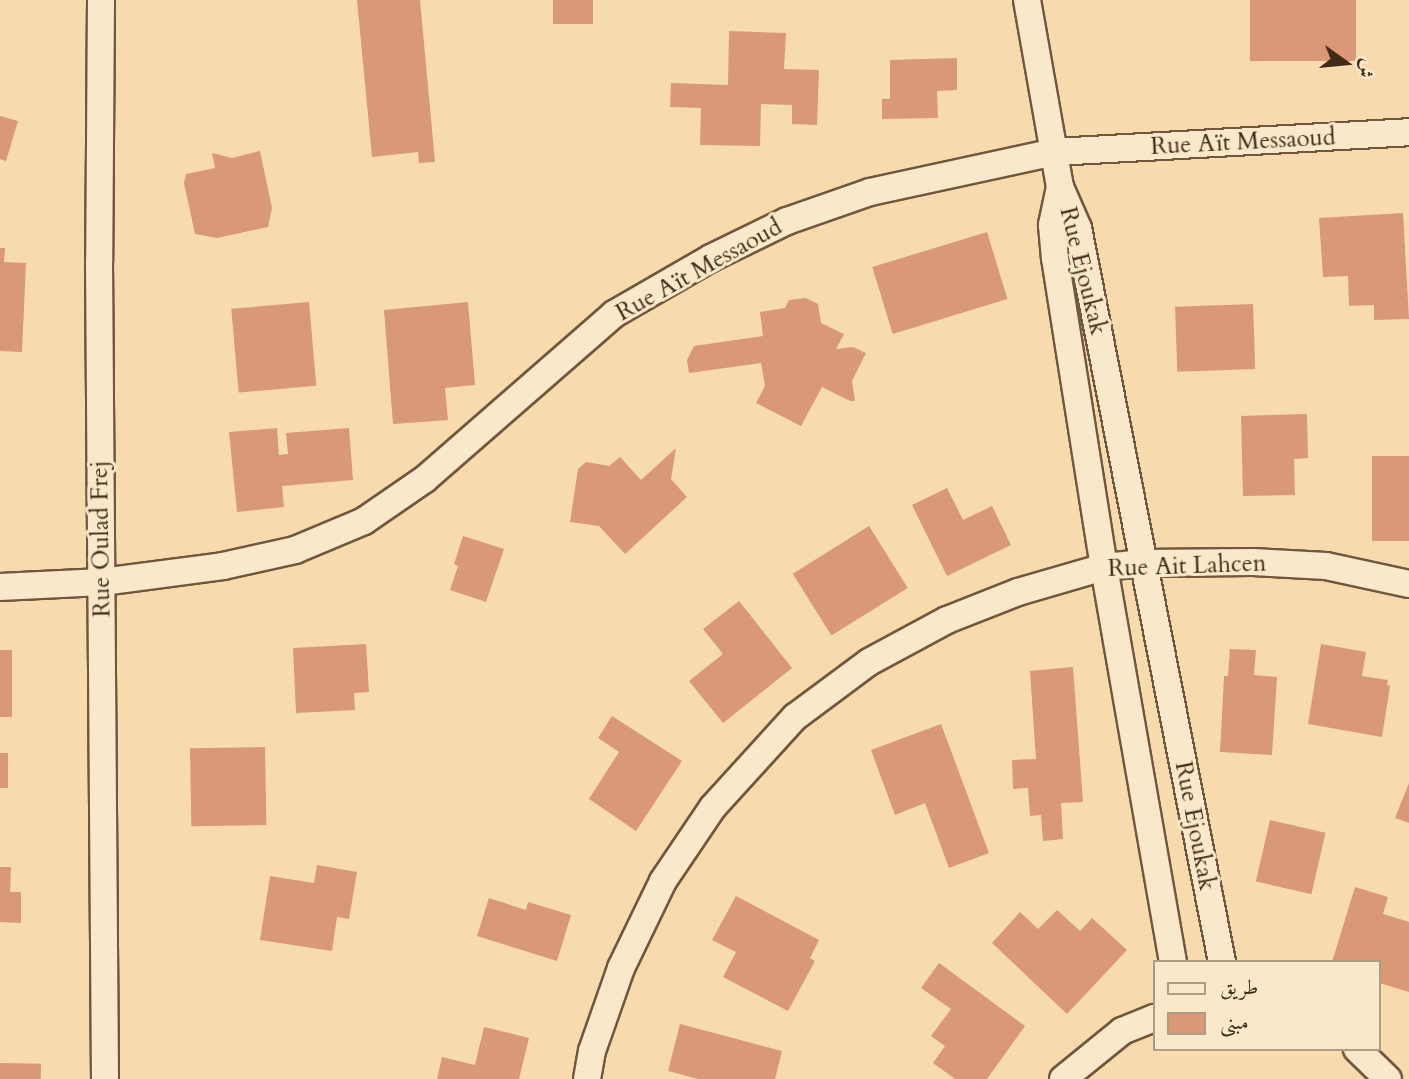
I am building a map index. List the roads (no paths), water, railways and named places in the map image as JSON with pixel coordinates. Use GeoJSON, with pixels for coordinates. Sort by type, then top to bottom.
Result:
{"type":"FeatureCollection","features":[{"type":"Feature","properties":{"kind":"street","name":"Rue Oulad Frej"},"geometry":{"type":"LineString","coordinates":[[101,0],[99,276],[105,1079]]}},
{"type":"Feature","properties":{"kind":"street"},"geometry":{"type":"LineString","coordinates":[[1027,0],[1060,187]]}},
{"type":"Feature","properties":{"kind":"street","name":"Rue Aït Messaoud"},"geometry":{"type":"LineString","coordinates":[[0,587],[102,582],[223,566],[283,552],[364,521],[425,479],[614,314],[711,258],[787,222],[870,192],[1055,152],[1409,132]]}},
{"type":"Feature","properties":{"kind":"street","name":"Rue Ejoukak"},"geometry":{"type":"LineString","coordinates":[[1060,187],[1078,228],[1222,960]]}},
{"type":"Feature","properties":{"kind":"street","name":"Rue Ejoukak"},"geometry":{"type":"LineString","coordinates":[[1060,187],[1052,225],[1055,258],[1104,567],[1173,960]]}},
{"type":"Feature","properties":{"kind":"street","name":"Rue Ait Lahcen"},"geometry":{"type":"LineString","coordinates":[[587,1079],[592,1051],[621,968],[663,881],[713,807],[795,717],[869,662],[947,620],[1018,592],[1104,567],[1144,563],[1326,566],[1409,584]]}},
{"type":"Feature","properties":{"kind":"street"},"geometry":{"type":"LineString","coordinates":[[1063,1079],[1122,1031],[1154,1018]]}},
{"type":"Feature","properties":{"kind":"street"},"geometry":{"type":"LineString","coordinates":[[1359,1051],[1388,1079]]}}]}
